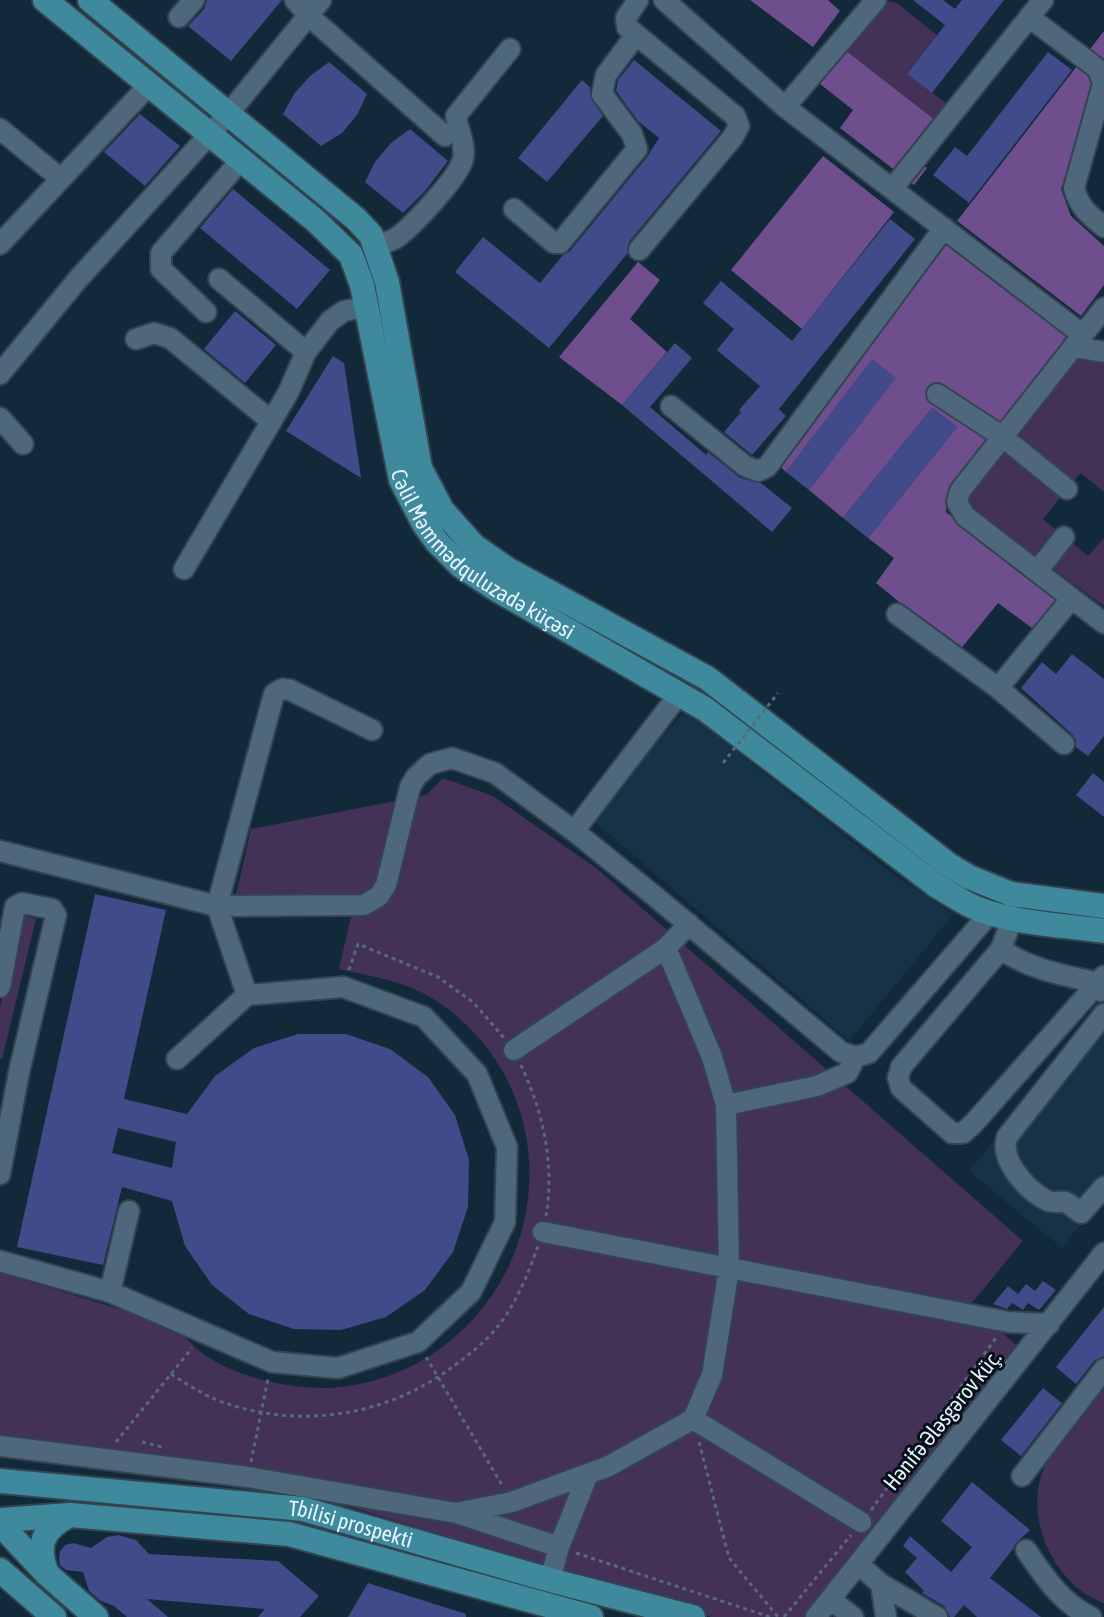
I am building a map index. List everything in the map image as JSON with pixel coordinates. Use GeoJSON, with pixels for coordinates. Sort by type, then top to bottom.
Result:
{"type":"FeatureCollection","features":[{"type":"Feature","properties":{"kind":"main road","name":"Cəlil Məmmədquluzadə küçəsi"},"geometry":{"type":"LineString","coordinates":[[45,0],[316,221],[351,255],[366,307],[401,480],[424,524],[461,566],[680,693],[937,886],[978,910],[1104,931]]}},
{"type":"Feature","properties":{"kind":"main road","name":"Cəlil Məmmədquluzadə küçəsi"},"geometry":{"type":"LineString","coordinates":[[90,0],[365,227],[376,246],[387,282],[420,468],[442,510],[474,546],[507,569],[707,678],[949,865],[1011,894],[1104,906]]}},
{"type":"Feature","properties":{"kind":"main road"},"geometry":{"type":"LineString","coordinates":[[351,255],[376,246]]}},
{"type":"Feature","properties":{"kind":"main road"},"geometry":{"type":"LineString","coordinates":[[998,889],[1001,916]]}},
{"type":"Feature","properties":{"kind":"main road","name":"Tbilisi prospekti"},"geometry":{"type":"LineString","coordinates":[[0,1481],[303,1509],[550,1580],[693,1617]]}},
{"type":"Feature","properties":{"kind":"main road"},"geometry":{"type":"LineString","coordinates":[[47,1574],[41,1557],[46,1532],[54,1523],[70,1515]]}},
{"type":"Feature","properties":{"kind":"main road","name":"Tbilisi prospekti"},"geometry":{"type":"LineString","coordinates":[[0,1522],[70,1515],[289,1534],[591,1617]]}},
{"type":"Feature","properties":{"kind":"main road"},"geometry":{"type":"LineString","coordinates":[[0,1522],[47,1574],[96,1617]]}},
{"type":"Feature","properties":{"kind":"main road"},"geometry":{"type":"LineString","coordinates":[[0,1570],[54,1617]]}},
{"type":"Feature","properties":{"kind":"street"},"geometry":{"type":"LineString","coordinates":[[179,17],[194,0]]}},
{"type":"Feature","properties":{"kind":"street"},"geometry":{"type":"LineString","coordinates":[[638,0],[626,18],[627,27],[735,116],[739,126],[639,250]]}},
{"type":"Feature","properties":{"kind":"street"},"geometry":{"type":"LineString","coordinates":[[664,0],[785,107],[944,228],[1078,341],[1104,352]]}},
{"type":"Feature","properties":{"kind":"street"},"geometry":{"type":"LineString","coordinates":[[785,107],[876,0]]}},
{"type":"Feature","properties":{"kind":"street"},"geometry":{"type":"LineString","coordinates":[[892,189],[1043,0]]}},
{"type":"Feature","properties":{"kind":"street"},"geometry":{"type":"LineString","coordinates":[[0,374],[79,278],[229,113],[308,5],[445,136]]}},
{"type":"Feature","properties":{"kind":"street"},"geometry":{"type":"LineString","coordinates":[[1029,17],[1098,69],[1103,84],[1074,188],[1077,201],[1104,227]]}},
{"type":"Feature","properties":{"kind":"street"},"geometry":{"type":"LineString","coordinates":[[514,209],[554,243],[560,243],[637,149],[632,134],[602,94],[606,75],[635,36]]}},
{"type":"Feature","properties":{"kind":"street"},"geometry":{"type":"LineString","coordinates":[[376,246],[396,239],[424,212],[460,168],[464,141],[456,116],[510,49]]}},
{"type":"Feature","properties":{"kind":"street"},"geometry":{"type":"LineString","coordinates":[[0,244],[149,85]]}},
{"type":"Feature","properties":{"kind":"street"},"geometry":{"type":"LineString","coordinates":[[0,129],[61,179]]}},
{"type":"Feature","properties":{"kind":"street"},"geometry":{"type":"LineString","coordinates":[[206,312],[161,269],[161,253],[240,161]]}},
{"type":"Feature","properties":{"kind":"street"},"geometry":{"type":"LineString","coordinates":[[671,406],[745,466],[758,471],[767,467],[944,228]]}},
{"type":"Feature","properties":{"kind":"street"},"geometry":{"type":"LineString","coordinates":[[219,279],[306,352]]}},
{"type":"Feature","properties":{"kind":"street"},"geometry":{"type":"LineString","coordinates":[[184,569],[271,421],[306,352],[330,321],[344,311],[366,307]]}},
{"type":"Feature","properties":{"kind":"street"},"geometry":{"type":"LineString","coordinates":[[1104,308],[960,491],[957,502],[965,516],[1104,623]]}},
{"type":"Feature","properties":{"kind":"street"},"geometry":{"type":"LineString","coordinates":[[136,339],[154,333],[170,338],[271,421]]}},
{"type":"Feature","properties":{"kind":"street"},"geometry":{"type":"LineString","coordinates":[[937,394],[1003,437],[1067,489]]}},
{"type":"Feature","properties":{"kind":"street"},"geometry":{"type":"LineString","coordinates":[[0,418],[23,444]]}},
{"type":"Feature","properties":{"kind":"street"},"geometry":{"type":"LineString","coordinates":[[1038,570],[1064,537]]}},
{"type":"Feature","properties":{"kind":"street"},"geometry":{"type":"LineString","coordinates":[[998,688],[1071,599]]}},
{"type":"Feature","properties":{"kind":"street"},"geometry":{"type":"LineString","coordinates":[[897,614],[998,688],[1064,744]]}},
{"type":"Feature","properties":{"kind":"street"},"geometry":{"type":"LineString","coordinates":[[247,995],[217,906],[274,694],[282,689],[290,690],[372,730]]}},
{"type":"Feature","properties":{"kind":"street"},"geometry":{"type":"LineString","coordinates":[[574,831],[680,693]]}},
{"type":"Feature","properties":{"kind":"street"},"geometry":{"type":"LineString","coordinates":[[0,851],[217,906],[364,905],[379,896],[386,885],[410,787],[430,764],[452,758],[495,773],[574,831],[841,1052],[856,1057],[869,1053],[1001,916]]}},
{"type":"Feature","properties":{"kind":"street"},"geometry":{"type":"LineString","coordinates":[[0,987],[15,907],[22,903],[52,909],[56,915],[10,1070],[1,1162]]}},
{"type":"Feature","properties":{"kind":"street"},"geometry":{"type":"LineString","coordinates":[[1001,916],[1001,949],[901,1067],[898,1078],[901,1088],[952,1133],[963,1133],[1102,985],[1040,969],[1018,961],[1001,949]]}},
{"type":"Feature","properties":{"kind":"street"},"geometry":{"type":"LineString","coordinates":[[514,1050],[666,948],[689,924]]}},
{"type":"Feature","properties":{"kind":"street"},"geometry":{"type":"LineString","coordinates":[[456,1513],[512,1502],[609,1466],[693,1419],[712,1375],[729,1269],[726,1105],[712,1057],[666,948]]}},
{"type":"Feature","properties":{"kind":"street"},"geometry":{"type":"LineString","coordinates":[[0,1261],[110,1292],[272,1362],[338,1368],[418,1342],[471,1292],[505,1222],[507,1147],[477,1074],[424,1017],[343,987],[247,995],[177,1059]]}},
{"type":"Feature","properties":{"kind":"street"},"geometry":{"type":"LineString","coordinates":[[1104,1014],[1005,1143],[1012,1167],[1045,1200],[1067,1203],[1081,1213],[1104,1187]]}},
{"type":"Feature","properties":{"kind":"street"},"geometry":{"type":"LineString","coordinates":[[726,1105],[817,1086],[847,1073],[856,1057]]}},
{"type":"Feature","properties":{"kind":"street"},"geometry":{"type":"LineString","coordinates":[[1003,1090],[1029,1108]]}},
{"type":"Feature","properties":{"kind":"street"},"geometry":{"type":"LineString","coordinates":[[110,1292],[129,1211]]}},
{"type":"Feature","properties":{"kind":"street"},"geometry":{"type":"LineString","coordinates":[[543,1232],[1008,1322],[1049,1324]]}},
{"type":"Feature","properties":{"kind":"street","name":"Hənifə Ələsgərov küç."},"geometry":{"type":"LineString","coordinates":[[816,1617],[1104,1253]]}},
{"type":"Feature","properties":{"kind":"street"},"geometry":{"type":"LineString","coordinates":[[1022,1476],[1104,1369]]}},
{"type":"Feature","properties":{"kind":"street"},"geometry":{"type":"LineString","coordinates":[[693,1419],[861,1522]]}},
{"type":"Feature","properties":{"kind":"street"},"geometry":{"type":"LineString","coordinates":[[0,1446],[248,1477],[456,1513],[559,1547]]}},
{"type":"Feature","properties":{"kind":"street"},"geometry":{"type":"LineString","coordinates":[[550,1580],[559,1547],[588,1474]]}},
{"type":"Feature","properties":{"kind":"street"},"geometry":{"type":"LineString","coordinates":[[1026,1550],[1047,1581],[1080,1612],[1091,1617]]}},
{"type":"Feature","properties":{"kind":"street"},"geometry":{"type":"LineString","coordinates":[[858,1564],[881,1584],[937,1617]]}},
{"type":"Feature","properties":{"kind":"street"},"geometry":{"type":"LineString","coordinates":[[881,1584],[886,1617]]}},
{"type":"Feature","properties":{"kind":"street"},"geometry":{"type":"LineString","coordinates":[[830,1599],[853,1617]]}},
{"type":"Feature","properties":{"kind":"path"},"geometry":{"type":"LineString","coordinates":[[723,763],[778,693]]}},
{"type":"Feature","properties":{"kind":"path"},"geometry":{"type":"LineString","coordinates":[[171,1374],[224,1403],[261,1412],[321,1416],[363,1410],[397,1400],[439,1377],[471,1354],[503,1319],[520,1289],[543,1232],[550,1190],[546,1138],[534,1095],[514,1050],[474,1003],[438,977],[388,955],[358,944],[343,987]]}},
{"type":"Feature","properties":{"kind":"path"},"geometry":{"type":"LineString","coordinates":[[784,1617],[861,1522],[1008,1322]]}},
{"type":"Feature","properties":{"kind":"path"},"geometry":{"type":"LineString","coordinates":[[101,1460],[204,1333]]}},
{"type":"Feature","properties":{"kind":"path"},"geometry":{"type":"LineString","coordinates":[[418,1342],[512,1502]]}},
{"type":"Feature","properties":{"kind":"path"},"geometry":{"type":"LineString","coordinates":[[248,1477],[272,1362]]}},
{"type":"Feature","properties":{"kind":"path"},"geometry":{"type":"LineString","coordinates":[[693,1419],[729,1558],[778,1617]]}},
{"type":"Feature","properties":{"kind":"path"},"geometry":{"type":"LineString","coordinates":[[142,1442],[168,1449]]}},
{"type":"Feature","properties":{"kind":"path"},"geometry":{"type":"LineString","coordinates":[[559,1547],[770,1617]]}},
{"type":"Feature","properties":{"kind":"shaded area"},"geometry":{"type":"Polygon","coordinates":[[[750,0],[828,0],[840,11],[813,47],[750,0]]]}},
{"type":"Feature","properties":{"kind":"shaded area"},"geometry":{"type":"Polygon","coordinates":[[[881,0],[897,3],[937,35],[907,74],[951,107],[939,123],[841,47],[881,0]]]}},
{"type":"Feature","properties":{"kind":"shaded area"},"geometry":{"type":"Polygon","coordinates":[[[1104,31],[1104,122],[1069,167],[1061,189],[1071,216],[1104,246],[1104,285],[1081,316],[957,221],[1104,31]]]}},
{"type":"Feature","properties":{"kind":"shaded area"},"geometry":{"type":"Polygon","coordinates":[[[841,47],[939,123],[914,158],[927,168],[914,185],[840,128],[853,110],[815,80],[841,47]]]}},
{"type":"Feature","properties":{"kind":"shaded area"},"geometry":{"type":"Polygon","coordinates":[[[823,156],[894,212],[802,329],[731,270],[823,156]]]}},
{"type":"Feature","properties":{"kind":"shaded area"},"geometry":{"type":"Polygon","coordinates":[[[940,239],[1066,333],[1065,343],[949,487],[946,512],[1060,601],[1036,631],[998,603],[959,651],[876,583],[894,558],[868,538],[957,427],[932,408],[843,518],[809,490],[895,378],[872,360],[786,472],[766,453],[940,239]]]}},
{"type":"Feature","properties":{"kind":"shaded area"},"geometry":{"type":"Polygon","coordinates":[[[638,262],[660,280],[630,319],[667,352],[622,405],[559,357],[638,262]]]}},
{"type":"Feature","properties":{"kind":"shaded area"},"geometry":{"type":"Polygon","coordinates":[[[1080,354],[1104,359],[1104,492],[1081,473],[1070,485],[1015,436],[1080,354]]]}},
{"type":"Feature","properties":{"kind":"shaded area"},"geometry":{"type":"Polygon","coordinates":[[[1006,446],[1063,494],[1043,519],[1059,533],[1037,559],[973,511],[967,498],[1006,446]]]}},
{"type":"Feature","properties":{"kind":"shaded area"},"geometry":{"type":"Polygon","coordinates":[[[1104,538],[1104,606],[1048,565],[1069,540],[1088,556],[1104,538]]]}},
{"type":"Feature","properties":{"kind":"shaded area"},"geometry":{"type":"Polygon","coordinates":[[[685,711],[897,877],[954,914],[849,1041],[590,818],[685,711]]]}},
{"type":"Feature","properties":{"kind":"shaded area"},"geometry":{"type":"Polygon","coordinates":[[[443,778],[493,796],[596,868],[1023,1241],[971,1304],[1018,1347],[809,1617],[711,1617],[302,1492],[0,1457],[0,1273],[163,1321],[205,1355],[248,1376],[278,1384],[326,1388],[382,1378],[434,1353],[474,1318],[504,1276],[522,1229],[529,1180],[525,1131],[509,1084],[481,1041],[441,1004],[417,990],[339,969],[356,894],[235,899],[251,829],[426,795],[443,778]]]}},
{"type":"Feature","properties":{"kind":"shaded area"},"geometry":{"type":"Polygon","coordinates":[[[22,915],[36,919],[0,1059],[0,1007],[22,915]]]}},
{"type":"Feature","properties":{"kind":"shaded area"},"geometry":{"type":"Polygon","coordinates":[[[1104,1009],[1104,1194],[1062,1248],[969,1171],[1104,1009]]]}},
{"type":"Feature","properties":{"kind":"shaded area"},"geometry":{"type":"Polygon","coordinates":[[[1104,1388],[1104,1604],[1073,1584],[1052,1558],[1040,1527],[1038,1494],[1041,1477],[1052,1452],[1104,1388]]]}},
{"type":"Feature","properties":{"kind":"building"},"geometry":{"type":"Polygon","coordinates":[[[207,0],[282,0],[231,61],[188,26],[204,9],[207,0]]]}},
{"type":"Feature","properties":{"kind":"building"},"geometry":{"type":"Polygon","coordinates":[[[913,0],[943,0],[955,9],[962,0],[1004,0],[932,93],[907,74],[945,25],[913,0]]]}},
{"type":"Feature","properties":{"kind":"building"},"geometry":{"type":"Polygon","coordinates":[[[1048,52],[1072,70],[969,203],[933,175],[955,147],[967,156],[1048,52]]]}},
{"type":"Feature","properties":{"kind":"building"},"geometry":{"type":"Polygon","coordinates":[[[634,60],[721,131],[629,242],[627,254],[549,348],[455,272],[483,237],[540,283],[570,251],[659,138],[638,121],[616,91],[618,80],[634,60]]]}},
{"type":"Feature","properties":{"kind":"building"},"geometry":{"type":"Polygon","coordinates":[[[329,62],[367,94],[357,115],[342,133],[321,146],[283,114],[294,94],[310,76],[329,62]]]}},
{"type":"Feature","properties":{"kind":"building"},"geometry":{"type":"Polygon","coordinates":[[[582,80],[590,87],[590,97],[603,116],[547,182],[518,158],[582,80]]]}},
{"type":"Feature","properties":{"kind":"building"},"geometry":{"type":"Polygon","coordinates":[[[140,114],[180,146],[145,186],[104,152],[140,114]]]}},
{"type":"Feature","properties":{"kind":"building"},"geometry":{"type":"Polygon","coordinates":[[[410,129],[448,161],[403,213],[365,182],[375,162],[391,143],[410,129]]]}},
{"type":"Feature","properties":{"kind":"building"},"geometry":{"type":"Polygon","coordinates":[[[233,189],[330,270],[297,309],[200,228],[233,189]]]}},
{"type":"Feature","properties":{"kind":"building"},"geometry":{"type":"Polygon","coordinates":[[[890,219],[915,239],[779,409],[786,416],[752,455],[724,432],[760,386],[717,350],[734,329],[703,303],[721,281],[792,341],[890,219]]]}},
{"type":"Feature","properties":{"kind":"building"},"geometry":{"type":"Polygon","coordinates":[[[235,311],[276,345],[245,383],[204,349],[235,311]]]}},
{"type":"Feature","properties":{"kind":"building"},"geometry":{"type":"Polygon","coordinates":[[[675,343],[692,358],[650,407],[706,455],[708,452],[740,478],[761,483],[792,508],[772,532],[622,405],[675,343]]]}},
{"type":"Feature","properties":{"kind":"building"},"geometry":{"type":"Polygon","coordinates":[[[333,356],[344,363],[361,478],[286,431],[333,356]]]}},
{"type":"Feature","properties":{"kind":"building"},"geometry":{"type":"Polygon","coordinates":[[[872,359],[896,378],[809,490],[786,472],[872,359]]]}},
{"type":"Feature","properties":{"kind":"building"},"geometry":{"type":"Polygon","coordinates":[[[932,408],[957,427],[868,538],[843,518],[932,408]]]}},
{"type":"Feature","properties":{"kind":"building"},"geometry":{"type":"Polygon","coordinates":[[[1072,654],[1104,679],[1104,736],[1088,756],[1076,747],[1072,734],[1021,688],[1042,662],[1056,674],[1072,654]]]}},
{"type":"Feature","properties":{"kind":"building"},"geometry":{"type":"Polygon","coordinates":[[[1093,773],[1104,782],[1104,817],[1076,795],[1093,773]]]}},
{"type":"Feature","properties":{"kind":"building"},"geometry":{"type":"Polygon","coordinates":[[[95,894],[166,910],[124,1099],[187,1114],[215,1076],[254,1048],[298,1034],[346,1034],[390,1049],[428,1077],[455,1115],[469,1160],[468,1207],[453,1252],[425,1290],[386,1317],[341,1330],[294,1329],[249,1314],[212,1285],[185,1246],[172,1201],[122,1187],[103,1265],[17,1247],[95,894]],[[118,1128],[112,1153],[172,1168],[176,1142],[118,1128]]]}},
{"type":"Feature","properties":{"kind":"building"},"geometry":{"type":"Polygon","coordinates":[[[1043,1281],[1056,1290],[1039,1310],[1028,1303],[1023,1310],[1012,1303],[1007,1309],[993,1304],[1008,1286],[1018,1294],[1026,1284],[1035,1291],[1043,1281]]]}},
{"type":"Feature","properties":{"kind":"building"},"geometry":{"type":"Polygon","coordinates":[[[1104,1307],[1104,1356],[1094,1361],[1076,1384],[1056,1367],[1104,1307]]]}},
{"type":"Feature","properties":{"kind":"building"},"geometry":{"type":"Polygon","coordinates":[[[1043,1388],[1062,1403],[1021,1456],[1001,1440],[1043,1388]]]}},
{"type":"Feature","properties":{"kind":"building"},"geometry":{"type":"Polygon","coordinates":[[[972,1482],[1030,1530],[1015,1544],[990,1578],[1041,1617],[977,1617],[964,1605],[954,1617],[950,1617],[944,1606],[922,1593],[924,1591],[905,1572],[917,1558],[903,1546],[910,1536],[951,1572],[972,1547],[941,1521],[972,1482]]]}},
{"type":"Feature","properties":{"kind":"building"},"geometry":{"type":"Polygon","coordinates":[[[118,1535],[136,1540],[149,1554],[278,1561],[319,1596],[300,1617],[258,1617],[265,1609],[147,1599],[168,1617],[127,1617],[89,1591],[83,1572],[66,1570],[59,1559],[65,1545],[73,1543],[91,1548],[107,1537],[118,1535]]]}},
{"type":"Feature","properties":{"kind":"building"},"geometry":{"type":"Polygon","coordinates":[[[368,1583],[466,1614],[466,1617],[348,1617],[368,1583]]]}}]}
